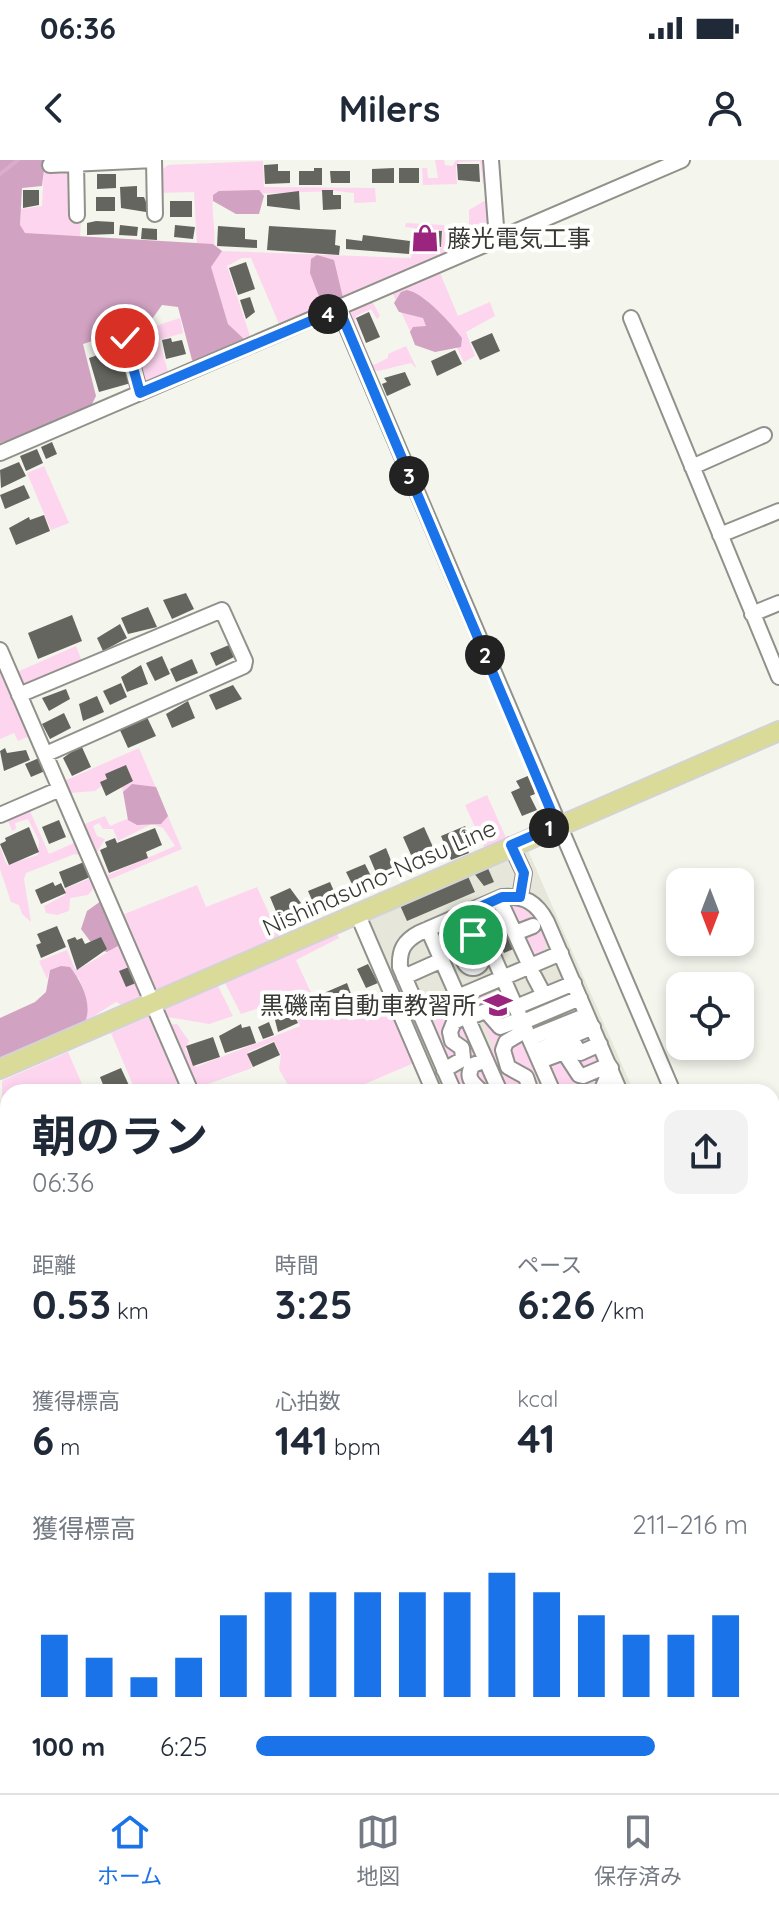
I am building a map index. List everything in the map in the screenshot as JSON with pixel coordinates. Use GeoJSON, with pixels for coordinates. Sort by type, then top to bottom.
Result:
{"type":"FeatureCollection","features":[{"type":"Feature","properties":{"kind":"main road","name":"Nishinasuno-Nasu Line"},"geometry":{"type":"LineString","coordinates":[[0,1069],[779,731]]}},
{"type":"Feature","properties":{"kind":"street"},"geometry":{"type":"LineString","coordinates":[[50,165],[154,160],[155,214]]}},
{"type":"Feature","properties":{"kind":"street"},"geometry":{"type":"LineString","coordinates":[[491,160],[497,240]]}},
{"type":"Feature","properties":{"kind":"street"},"geometry":{"type":"LineString","coordinates":[[0,453],[682,160]]}},
{"type":"Feature","properties":{"kind":"street"},"geometry":{"type":"LineString","coordinates":[[76,163],[77,215]]}},
{"type":"Feature","properties":{"kind":"street"},"geometry":{"type":"LineString","coordinates":[[339,309],[670,1084]]}},
{"type":"Feature","properties":{"kind":"street"},"geometry":{"type":"LineString","coordinates":[[631,318],[779,677]]}},
{"type":"Feature","properties":{"kind":"street"},"geometry":{"type":"LineString","coordinates":[[125,338],[140,393]]}},
{"type":"Feature","properties":{"kind":"street"},"geometry":{"type":"LineString","coordinates":[[692,467],[764,435]]}},
{"type":"Feature","properties":{"kind":"street"},"geometry":{"type":"LineString","coordinates":[[720,535],[779,511]]}},
{"type":"Feature","properties":{"kind":"street"},"geometry":{"type":"LineString","coordinates":[[752,614],[779,603]]}},
{"type":"Feature","properties":{"kind":"street"},"geometry":{"type":"LineString","coordinates":[[19,695],[222,610],[245,661],[244,666],[46,754]]}},
{"type":"Feature","properties":{"kind":"street"},"geometry":{"type":"LineString","coordinates":[[0,650],[188,1084]]}},
{"type":"Feature","properties":{"kind":"street"},"geometry":{"type":"LineString","coordinates":[[0,815],[60,789]]}},
{"type":"Feature","properties":{"kind":"street"},"geometry":{"type":"LineString","coordinates":[[511,845],[524,873],[520,897]]}},
{"type":"Feature","properties":{"kind":"street"},"geometry":{"type":"LineString","coordinates":[[450,1084],[400,967],[402,948],[407,939],[428,929],[499,899],[520,897],[540,908],[617,1084]]}},
{"type":"Feature","properties":{"kind":"street"},"geometry":{"type":"LineString","coordinates":[[499,899],[544,995]]}},
{"type":"Feature","properties":{"kind":"street"},"geometry":{"type":"LineString","coordinates":[[473,910],[549,1084]]}},
{"type":"Feature","properties":{"kind":"street"},"geometry":{"type":"LineString","coordinates":[[357,913],[431,1084]]}},
{"type":"Feature","properties":{"kind":"street"},"geometry":{"type":"LineString","coordinates":[[404,977],[468,954],[474,938],[462,933],[455,918]]}},
{"type":"Feature","properties":{"kind":"street"},"geometry":{"type":"LineString","coordinates":[[515,933],[533,926]]}},
{"type":"Feature","properties":{"kind":"street"},"geometry":{"type":"LineString","coordinates":[[428,929],[496,1084]]}},
{"type":"Feature","properties":{"kind":"street"},"geometry":{"type":"LineString","coordinates":[[420,1013],[503,978],[532,971],[561,953]]}},
{"type":"Feature","properties":{"kind":"street"},"geometry":{"type":"LineString","coordinates":[[527,1033],[544,995],[574,983]]}},
{"type":"Feature","properties":{"kind":"street"},"geometry":{"type":"LineString","coordinates":[[527,1033],[558,1022],[580,998]]}},
{"type":"Feature","properties":{"kind":"street"},"geometry":{"type":"LineString","coordinates":[[444,1070],[463,1059],[462,1048],[452,1041],[450,1032],[454,1022],[486,1011],[500,1027],[527,1033],[564,1052],[579,1075],[610,1066]]}},
{"type":"Feature","properties":{"kind":"street"},"geometry":{"type":"LineString","coordinates":[[528,1084],[526,1077],[508,1067],[503,1050],[506,1042],[558,1022],[590,1021]]}},
{"type":"Feature","properties":{"kind":"street"},"geometry":{"type":"LineString","coordinates":[[558,1022],[580,1053],[600,1044]]}},
{"type":"Feature","properties":{"kind":"street"},"geometry":{"type":"LineString","coordinates":[[472,1084],[470,1075],[473,1065],[486,1060]]}},
{"type":"Feature","properties":{"kind":"street"},"geometry":{"type":"LineString","coordinates":[[604,1084],[610,1066]]}},
{"type":"Feature","properties":{"kind":"shaded area"},"geometry":{"type":"Polygon","coordinates":[[[0,160],[52,160],[44,170],[42,186],[22,188],[20,225],[25,233],[213,244],[222,251],[211,267],[228,324],[244,339],[242,343],[196,363],[192,360],[178,307],[162,305],[150,322],[83,344],[96,396],[89,410],[0,443],[0,160]]]}},
{"type":"Feature","properties":{"kind":"shaded area"},"geometry":{"type":"Polygon","coordinates":[[[435,160],[444,160],[445,165],[452,166],[456,160],[484,160],[488,181],[483,184],[480,161],[459,162],[456,167],[457,184],[423,185],[422,168],[427,168],[428,178],[438,178],[435,160]]]}},
{"type":"Feature","properties":{"kind":"shaded area"},"geometry":{"type":"Polygon","coordinates":[[[263,161],[264,187],[375,188],[376,202],[354,203],[354,193],[336,191],[213,195],[214,246],[197,245],[194,192],[159,193],[160,171],[168,165],[263,161]]]}},
{"type":"Feature","properties":{"kind":"shaded area"},"geometry":{"type":"Polygon","coordinates":[[[44,169],[69,172],[81,219],[80,238],[24,233],[20,226],[21,209],[42,206],[44,169]]]}},
{"type":"Feature","properties":{"kind":"shaded area"},"geometry":{"type":"Polygon","coordinates":[[[259,190],[264,196],[259,214],[236,214],[213,201],[213,195],[219,191],[259,190]]]}},
{"type":"Feature","properties":{"kind":"shaded area"},"geometry":{"type":"Polygon","coordinates":[[[484,201],[489,203],[490,230],[485,239],[279,324],[251,258],[242,258],[227,266],[250,336],[244,339],[228,324],[210,267],[222,251],[411,258],[412,253],[424,254],[430,248],[441,248],[443,232],[405,227],[406,223],[444,225],[448,235],[469,233],[469,210],[484,201]]]}},
{"type":"Feature","properties":{"kind":"shaded area"},"geometry":{"type":"Polygon","coordinates":[[[317,255],[334,260],[343,298],[323,307],[310,273],[311,259],[317,255]]]}},
{"type":"Feature","properties":{"kind":"shaded area"},"geometry":{"type":"Polygon","coordinates":[[[440,273],[458,316],[490,302],[495,316],[466,332],[475,356],[464,362],[456,346],[414,340],[392,292],[440,273]]]}},
{"type":"Feature","properties":{"kind":"shaded area"},"geometry":{"type":"Polygon","coordinates":[[[401,292],[414,292],[445,317],[462,338],[461,347],[435,352],[415,345],[410,332],[413,327],[426,326],[423,318],[399,312],[394,303],[401,292]]]}},
{"type":"Feature","properties":{"kind":"shaded area"},"geometry":{"type":"Polygon","coordinates":[[[372,301],[380,316],[377,319],[371,309],[356,316],[355,321],[371,362],[374,365],[406,346],[417,369],[411,363],[378,371],[371,369],[349,311],[372,301]]]}},
{"type":"Feature","properties":{"kind":"shaded area"},"geometry":{"type":"Polygon","coordinates":[[[180,318],[183,333],[159,340],[168,372],[143,382],[128,335],[180,318]]]}},
{"type":"Feature","properties":{"kind":"shaded area"},"geometry":{"type":"Polygon","coordinates":[[[44,466],[69,523],[51,530],[27,473],[44,466]]]}},
{"type":"Feature","properties":{"kind":"shaded area"},"geometry":{"type":"Polygon","coordinates":[[[76,646],[82,661],[28,685],[22,684],[17,672],[76,646]]]}},
{"type":"Feature","properties":{"kind":"shaded area"},"geometry":{"type":"Polygon","coordinates":[[[0,666],[30,736],[18,741],[14,733],[0,739],[0,666]]]}},
{"type":"Feature","properties":{"kind":"shaded area"},"geometry":{"type":"Polygon","coordinates":[[[139,748],[182,849],[106,881],[82,825],[105,816],[110,826],[132,817],[121,786],[133,780],[126,767],[95,791],[70,793],[64,781],[139,748]],[[99,823],[93,826],[97,836],[105,839],[97,852],[108,875],[175,846],[163,828],[152,824],[118,841],[113,829],[103,829],[99,823]]]}},
{"type":"Feature","properties":{"kind":"shaded area"},"geometry":{"type":"Polygon","coordinates":[[[132,784],[156,787],[168,816],[161,824],[137,825],[128,820],[123,792],[132,784]]]}},
{"type":"Feature","properties":{"kind":"shaded area"},"geometry":{"type":"Polygon","coordinates":[[[487,795],[507,840],[485,849],[465,805],[487,795]]]}},
{"type":"Feature","properties":{"kind":"shaded area"},"geometry":{"type":"Polygon","coordinates":[[[29,809],[49,854],[74,843],[61,814],[64,813],[82,856],[75,854],[26,873],[24,879],[31,922],[22,914],[19,905],[11,902],[0,869],[0,847],[7,865],[38,855],[39,841],[28,819],[15,823],[16,829],[12,831],[7,818],[29,809]]]}},
{"type":"Feature","properties":{"kind":"shaded area","name":"黒磯南自動車教習所"},"geometry":{"type":"Polygon","coordinates":[[[526,846],[630,1084],[435,1084],[362,917],[526,846]]]}},
{"type":"Feature","properties":{"kind":"shaded area"},"geometry":{"type":"Polygon","coordinates":[[[91,878],[94,888],[88,895],[70,898],[69,911],[57,915],[46,913],[44,906],[65,895],[66,888],[91,878]]]}},
{"type":"Feature","properties":{"kind":"shaded area"},"geometry":{"type":"Polygon","coordinates":[[[197,885],[206,907],[257,887],[280,938],[159,991],[154,987],[122,915],[197,885]]]}},
{"type":"Feature","properties":{"kind":"shaded area"},"geometry":{"type":"Polygon","coordinates":[[[101,901],[120,945],[107,952],[96,949],[81,929],[87,911],[101,901]]]}},
{"type":"Feature","properties":{"kind":"shaded area"},"geometry":{"type":"Polygon","coordinates":[[[512,904],[534,914],[547,941],[544,952],[531,955],[525,942],[527,935],[509,906],[512,904]]]}},
{"type":"Feature","properties":{"kind":"shaded area"},"geometry":{"type":"Polygon","coordinates":[[[337,934],[339,938],[296,960],[324,1021],[384,996],[414,1063],[365,1084],[287,1084],[279,1069],[281,1055],[274,1041],[248,1052],[252,1068],[208,1084],[195,1084],[170,1025],[177,1024],[189,1041],[185,1049],[196,1067],[300,1026],[288,998],[241,1014],[225,983],[337,934]]]}},
{"type":"Feature","properties":{"kind":"shaded area"},"geometry":{"type":"Polygon","coordinates":[[[120,945],[141,996],[123,1006],[116,1002],[86,1021],[85,996],[79,978],[50,970],[47,979],[39,961],[67,950],[75,969],[79,969],[120,945]]]}},
{"type":"Feature","properties":{"kind":"shaded area"},"geometry":{"type":"Polygon","coordinates":[[[70,967],[82,986],[88,1008],[85,1022],[0,1061],[0,1018],[35,1002],[46,992],[50,970],[70,967]]]}},
{"type":"Feature","properties":{"kind":"shaded area"},"geometry":{"type":"Polygon","coordinates":[[[218,986],[233,1016],[209,1024],[168,1017],[165,1009],[218,986]]]}},
{"type":"Feature","properties":{"kind":"shaded area"},"geometry":{"type":"Polygon","coordinates":[[[490,992],[503,998],[540,1084],[504,1084],[489,1049],[494,1047],[481,1017],[475,1019],[471,1008],[474,998],[490,992]]]}},
{"type":"Feature","properties":{"kind":"shaded area"},"geometry":{"type":"Polygon","coordinates":[[[452,1010],[458,1014],[488,1084],[459,1084],[434,1023],[439,1012],[452,1010]]]}},
{"type":"Feature","properties":{"kind":"shaded area"},"geometry":{"type":"Polygon","coordinates":[[[150,1016],[180,1083],[133,1084],[111,1033],[150,1016]]]}},
{"type":"Feature","properties":{"kind":"shaded area"},"geometry":{"type":"Polygon","coordinates":[[[587,1033],[600,1063],[600,1075],[593,1084],[557,1084],[543,1051],[587,1033]]]}},
{"type":"Feature","properties":{"kind":"shaded area"},"geometry":{"type":"Polygon","coordinates":[[[68,1052],[82,1084],[2,1084],[2,1081],[68,1052]]]}},
{"type":"Feature","properties":{"kind":"building"},"geometry":{"type":"Polygon","coordinates":[[[278,164],[278,171],[290,171],[290,183],[265,184],[264,165],[278,164]]]}},
{"type":"Feature","properties":{"kind":"building"},"geometry":{"type":"Polygon","coordinates":[[[457,164],[479,164],[480,182],[458,180],[457,164]]]}},
{"type":"Feature","properties":{"kind":"building"},"geometry":{"type":"Polygon","coordinates":[[[314,168],[322,168],[322,185],[299,185],[299,171],[314,171],[314,168]]]}},
{"type":"Feature","properties":{"kind":"building"},"geometry":{"type":"Polygon","coordinates":[[[394,168],[394,183],[372,183],[372,169],[394,168]]]}},
{"type":"Feature","properties":{"kind":"building"},"geometry":{"type":"Polygon","coordinates":[[[399,168],[419,168],[419,183],[399,183],[399,168]]]}},
{"type":"Feature","properties":{"kind":"building"},"geometry":{"type":"Polygon","coordinates":[[[330,171],[350,171],[350,183],[331,183],[330,171]]]}},
{"type":"Feature","properties":{"kind":"building"},"geometry":{"type":"Polygon","coordinates":[[[97,174],[116,174],[116,188],[97,189],[97,174]]]}},
{"type":"Feature","properties":{"kind":"building"},"geometry":{"type":"Polygon","coordinates":[[[137,186],[137,197],[144,197],[146,212],[121,208],[120,187],[137,186]]]}},
{"type":"Feature","properties":{"kind":"building"},"geometry":{"type":"Polygon","coordinates":[[[23,190],[39,190],[39,205],[23,208],[23,190]]]}},
{"type":"Feature","properties":{"kind":"building"},"geometry":{"type":"Polygon","coordinates":[[[322,190],[333,190],[333,195],[341,195],[341,209],[323,210],[322,190]]]}},
{"type":"Feature","properties":{"kind":"building"},"geometry":{"type":"Polygon","coordinates":[[[299,191],[300,210],[267,206],[267,195],[299,191]]]}},
{"type":"Feature","properties":{"kind":"building"},"geometry":{"type":"Polygon","coordinates":[[[96,197],[115,197],[115,211],[96,211],[96,197]]]}},
{"type":"Feature","properties":{"kind":"building"},"geometry":{"type":"Polygon","coordinates":[[[170,201],[192,201],[192,217],[170,217],[170,201]]]}},
{"type":"Feature","properties":{"kind":"building"},"geometry":{"type":"Polygon","coordinates":[[[114,222],[114,234],[87,235],[87,223],[114,222]]]}},
{"type":"Feature","properties":{"kind":"building"},"geometry":{"type":"Polygon","coordinates":[[[120,225],[138,227],[137,236],[119,235],[120,225]]]}},
{"type":"Feature","properties":{"kind":"building"},"geometry":{"type":"Polygon","coordinates":[[[175,225],[195,227],[193,239],[174,237],[175,225]]]}},
{"type":"Feature","properties":{"kind":"building"},"geometry":{"type":"Polygon","coordinates":[[[218,226],[245,228],[245,239],[257,240],[257,248],[217,246],[218,226]]]}},
{"type":"Feature","properties":{"kind":"building"},"geometry":{"type":"Polygon","coordinates":[[[269,226],[336,230],[335,245],[340,246],[339,255],[267,250],[269,226]]]}},
{"type":"Feature","properties":{"kind":"building"},"geometry":{"type":"Polygon","coordinates":[[[142,228],[157,229],[157,240],[141,239],[142,228]]]}},
{"type":"Feature","properties":{"kind":"building"},"geometry":{"type":"Polygon","coordinates":[[[417,230],[442,231],[441,247],[427,246],[427,252],[412,251],[417,230]]]}},
{"type":"Feature","properties":{"kind":"building"},"geometry":{"type":"Polygon","coordinates":[[[363,235],[410,241],[409,254],[346,249],[346,239],[362,241],[363,235]]]}},
{"type":"Feature","properties":{"kind":"building"},"geometry":{"type":"Polygon","coordinates":[[[246,262],[255,289],[238,295],[229,268],[246,262]]]}},
{"type":"Feature","properties":{"kind":"building"},"geometry":{"type":"Polygon","coordinates":[[[250,297],[255,312],[246,319],[240,300],[250,297]]]}},
{"type":"Feature","properties":{"kind":"building"},"geometry":{"type":"Polygon","coordinates":[[[369,312],[380,337],[366,343],[356,318],[369,312]]]}},
{"type":"Feature","properties":{"kind":"building"},"geometry":{"type":"Polygon","coordinates":[[[492,333],[500,351],[480,360],[471,342],[492,333]]]}},
{"type":"Feature","properties":{"kind":"building"},"geometry":{"type":"Polygon","coordinates":[[[171,338],[172,342],[182,340],[186,354],[166,359],[162,340],[171,338]]]}},
{"type":"Feature","properties":{"kind":"building"},"geometry":{"type":"Polygon","coordinates":[[[455,350],[462,364],[437,376],[431,361],[455,350]]]}},
{"type":"Feature","properties":{"kind":"building"},"geometry":{"type":"Polygon","coordinates":[[[104,353],[106,362],[124,357],[131,383],[99,392],[89,358],[104,353]]]}},
{"type":"Feature","properties":{"kind":"building"},"geometry":{"type":"Polygon","coordinates":[[[405,372],[411,385],[387,396],[382,384],[387,382],[384,378],[405,372]]]}},
{"type":"Feature","properties":{"kind":"building"},"geometry":{"type":"Polygon","coordinates":[[[52,442],[57,454],[46,459],[41,447],[52,442]]]}},
{"type":"Feature","properties":{"kind":"building"},"geometry":{"type":"Polygon","coordinates":[[[37,449],[43,463],[26,471],[20,456],[37,449]]]}},
{"type":"Feature","properties":{"kind":"building"},"geometry":{"type":"Polygon","coordinates":[[[19,462],[26,476],[1,488],[0,470],[19,462]]]}},
{"type":"Feature","properties":{"kind":"building"},"geometry":{"type":"Polygon","coordinates":[[[24,485],[30,498],[5,509],[0,495],[24,485]]]}},
{"type":"Feature","properties":{"kind":"building"},"geometry":{"type":"Polygon","coordinates":[[[44,515],[50,531],[16,545],[9,528],[29,517],[30,520],[44,515]]]}},
{"type":"Feature","properties":{"kind":"building"},"geometry":{"type":"Polygon","coordinates":[[[186,593],[194,609],[172,619],[163,600],[186,593]]]}},
{"type":"Feature","properties":{"kind":"building"},"geometry":{"type":"Polygon","coordinates":[[[148,607],[157,627],[128,634],[121,618],[148,607]]]}},
{"type":"Feature","properties":{"kind":"building"},"geometry":{"type":"Polygon","coordinates":[[[72,615],[82,641],[38,659],[28,633],[72,615]]]}},
{"type":"Feature","properties":{"kind":"building"},"geometry":{"type":"Polygon","coordinates":[[[120,624],[127,638],[103,651],[97,638],[120,624]]]}},
{"type":"Feature","properties":{"kind":"building"},"geometry":{"type":"Polygon","coordinates":[[[229,645],[234,657],[216,666],[210,653],[229,645]]]}},
{"type":"Feature","properties":{"kind":"building"},"geometry":{"type":"Polygon","coordinates":[[[162,656],[170,674],[155,681],[146,663],[162,656]]]}},
{"type":"Feature","properties":{"kind":"building"},"geometry":{"type":"Polygon","coordinates":[[[192,659],[198,673],[176,682],[170,669],[192,659]]]}},
{"type":"Feature","properties":{"kind":"building"},"geometry":{"type":"Polygon","coordinates":[[[141,665],[148,684],[127,692],[121,677],[141,665]]]}},
{"type":"Feature","properties":{"kind":"building"},"geometry":{"type":"Polygon","coordinates":[[[121,683],[127,697],[110,705],[103,691],[121,683]]]}},
{"type":"Feature","properties":{"kind":"building"},"geometry":{"type":"Polygon","coordinates":[[[233,685],[242,699],[216,710],[209,695],[233,685]]]}},
{"type":"Feature","properties":{"kind":"building"},"geometry":{"type":"Polygon","coordinates":[[[66,689],[70,699],[49,711],[42,698],[66,689]]]}},
{"type":"Feature","properties":{"kind":"building"},"geometry":{"type":"Polygon","coordinates":[[[97,696],[104,712],[83,721],[79,704],[97,696]]]}},
{"type":"Feature","properties":{"kind":"building"},"geometry":{"type":"Polygon","coordinates":[[[188,701],[195,718],[172,728],[166,714],[188,701]]]}},
{"type":"Feature","properties":{"kind":"building"},"geometry":{"type":"Polygon","coordinates":[[[64,713],[71,728],[50,739],[42,724],[64,713]]]}},
{"type":"Feature","properties":{"kind":"building"},"geometry":{"type":"Polygon","coordinates":[[[146,715],[156,736],[128,748],[119,728],[146,715]]]}},
{"type":"Feature","properties":{"kind":"building"},"geometry":{"type":"Polygon","coordinates":[[[81,745],[91,767],[72,776],[63,758],[81,745]]]}},
{"type":"Feature","properties":{"kind":"building"},"geometry":{"type":"Polygon","coordinates":[[[5,748],[7,753],[26,750],[30,760],[4,771],[0,751],[5,748]]]}},
{"type":"Feature","properties":{"kind":"building"},"geometry":{"type":"Polygon","coordinates":[[[39,758],[45,771],[31,777],[25,764],[39,758]]]}},
{"type":"Feature","properties":{"kind":"building"},"geometry":{"type":"Polygon","coordinates":[[[126,765],[133,781],[106,796],[100,782],[107,779],[105,774],[126,765]]]}},
{"type":"Feature","properties":{"kind":"building"},"geometry":{"type":"Polygon","coordinates":[[[530,775],[535,794],[530,796],[537,810],[522,816],[511,792],[520,788],[516,781],[530,775]]]}},
{"type":"Feature","properties":{"kind":"building"},"geometry":{"type":"Polygon","coordinates":[[[59,820],[66,837],[49,844],[42,827],[59,820]]]}},
{"type":"Feature","properties":{"kind":"building"},"geometry":{"type":"Polygon","coordinates":[[[465,826],[474,845],[467,848],[469,853],[451,860],[441,836],[465,826]]]}},
{"type":"Feature","properties":{"kind":"building"},"geometry":{"type":"Polygon","coordinates":[[[29,827],[39,852],[9,865],[0,844],[6,841],[5,838],[29,827]]]}},
{"type":"Feature","properties":{"kind":"building"},"geometry":{"type":"Polygon","coordinates":[[[424,827],[433,847],[412,857],[403,837],[424,827]]]}},
{"type":"Feature","properties":{"kind":"building"},"geometry":{"type":"Polygon","coordinates":[[[155,828],[162,845],[146,852],[148,858],[109,873],[100,850],[107,847],[105,842],[115,838],[117,843],[155,828]]]}},
{"type":"Feature","properties":{"kind":"building"},"geometry":{"type":"Polygon","coordinates":[[[386,848],[394,868],[377,875],[369,856],[386,848]]]}},
{"type":"Feature","properties":{"kind":"building"},"geometry":{"type":"Polygon","coordinates":[[[84,862],[90,877],[65,888],[59,872],[84,862]]]}},
{"type":"Feature","properties":{"kind":"building"},"geometry":{"type":"Polygon","coordinates":[[[365,864],[371,876],[352,884],[346,872],[365,864]]]}},
{"type":"Feature","properties":{"kind":"building"},"geometry":{"type":"Polygon","coordinates":[[[487,866],[494,882],[484,886],[473,872],[487,866]]]}},
{"type":"Feature","properties":{"kind":"building"},"geometry":{"type":"Polygon","coordinates":[[[467,874],[475,892],[407,921],[399,903],[467,874]]]}},
{"type":"Feature","properties":{"kind":"building"},"geometry":{"type":"Polygon","coordinates":[[[53,882],[55,886],[61,883],[66,893],[41,904],[35,890],[53,882]]]}},
{"type":"Feature","properties":{"kind":"building"},"geometry":{"type":"Polygon","coordinates":[[[330,882],[337,898],[315,907],[308,891],[330,882]]]}},
{"type":"Feature","properties":{"kind":"building"},"geometry":{"type":"Polygon","coordinates":[[[290,888],[301,903],[297,905],[303,919],[283,928],[270,897],[290,888]]]}},
{"type":"Feature","properties":{"kind":"building"},"geometry":{"type":"Polygon","coordinates":[[[57,926],[66,947],[41,958],[36,945],[41,943],[37,934],[57,926]]]}},
{"type":"Feature","properties":{"kind":"building"},"geometry":{"type":"Polygon","coordinates":[[[509,934],[516,948],[504,953],[497,939],[509,934]]]}},
{"type":"Feature","properties":{"kind":"building"},"geometry":{"type":"Polygon","coordinates":[[[75,937],[77,940],[82,938],[85,944],[101,937],[107,949],[77,970],[67,940],[75,937]]]}},
{"type":"Feature","properties":{"kind":"building"},"geometry":{"type":"Polygon","coordinates":[[[368,964],[378,983],[366,988],[357,969],[368,964]]]}},
{"type":"Feature","properties":{"kind":"building"},"geometry":{"type":"Polygon","coordinates":[[[129,967],[136,983],[126,987],[119,971],[129,967]]]}},
{"type":"Feature","properties":{"kind":"building"},"geometry":{"type":"Polygon","coordinates":[[[347,983],[353,999],[323,1012],[317,996],[347,983]]]}},
{"type":"Feature","properties":{"kind":"building"},"geometry":{"type":"Polygon","coordinates":[[[291,1008],[298,1023],[278,1032],[274,1016],[291,1008]]]}},
{"type":"Feature","properties":{"kind":"building"},"geometry":{"type":"Polygon","coordinates":[[[269,1022],[274,1035],[263,1039],[258,1027],[269,1022]]]}},
{"type":"Feature","properties":{"kind":"building"},"geometry":{"type":"Polygon","coordinates":[[[241,1024],[242,1028],[250,1026],[256,1043],[225,1053],[219,1036],[241,1024]]]}},
{"type":"Feature","properties":{"kind":"building"},"geometry":{"type":"Polygon","coordinates":[[[213,1037],[220,1057],[193,1066],[186,1046],[213,1037]]]}},
{"type":"Feature","properties":{"kind":"building"},"geometry":{"type":"Polygon","coordinates":[[[274,1042],[280,1055],[253,1067],[247,1054],[274,1042]]]}},
{"type":"Feature","properties":{"kind":"building"},"geometry":{"type":"Polygon","coordinates":[[[121,1068],[128,1084],[103,1084],[100,1077],[121,1068]]]}},
{"type":"Feature","properties":{"kind":"waterway"},"geometry":{"type":"LineString","coordinates":[[0,174],[18,160]]}},
{"type":"Feature","properties":{"kind":"place","name":"藤光電気工事"},"geometry":{"type":"Point","coordinates":[425,238]}},
{"type":"Feature","properties":{"kind":"place","name":"黒磯南自動車教習所"},"geometry":{"type":"Point","coordinates":[498,1005]}},
{"type":"Feature","properties":{"kind":"route"},"geometry":{"type":"LineString","coordinates":[[125,338],[140,393],[339,309],[557,825],[511,845],[524,873],[520,897],[502,897],[455,918],[462,933],[473,935]]}}]}
